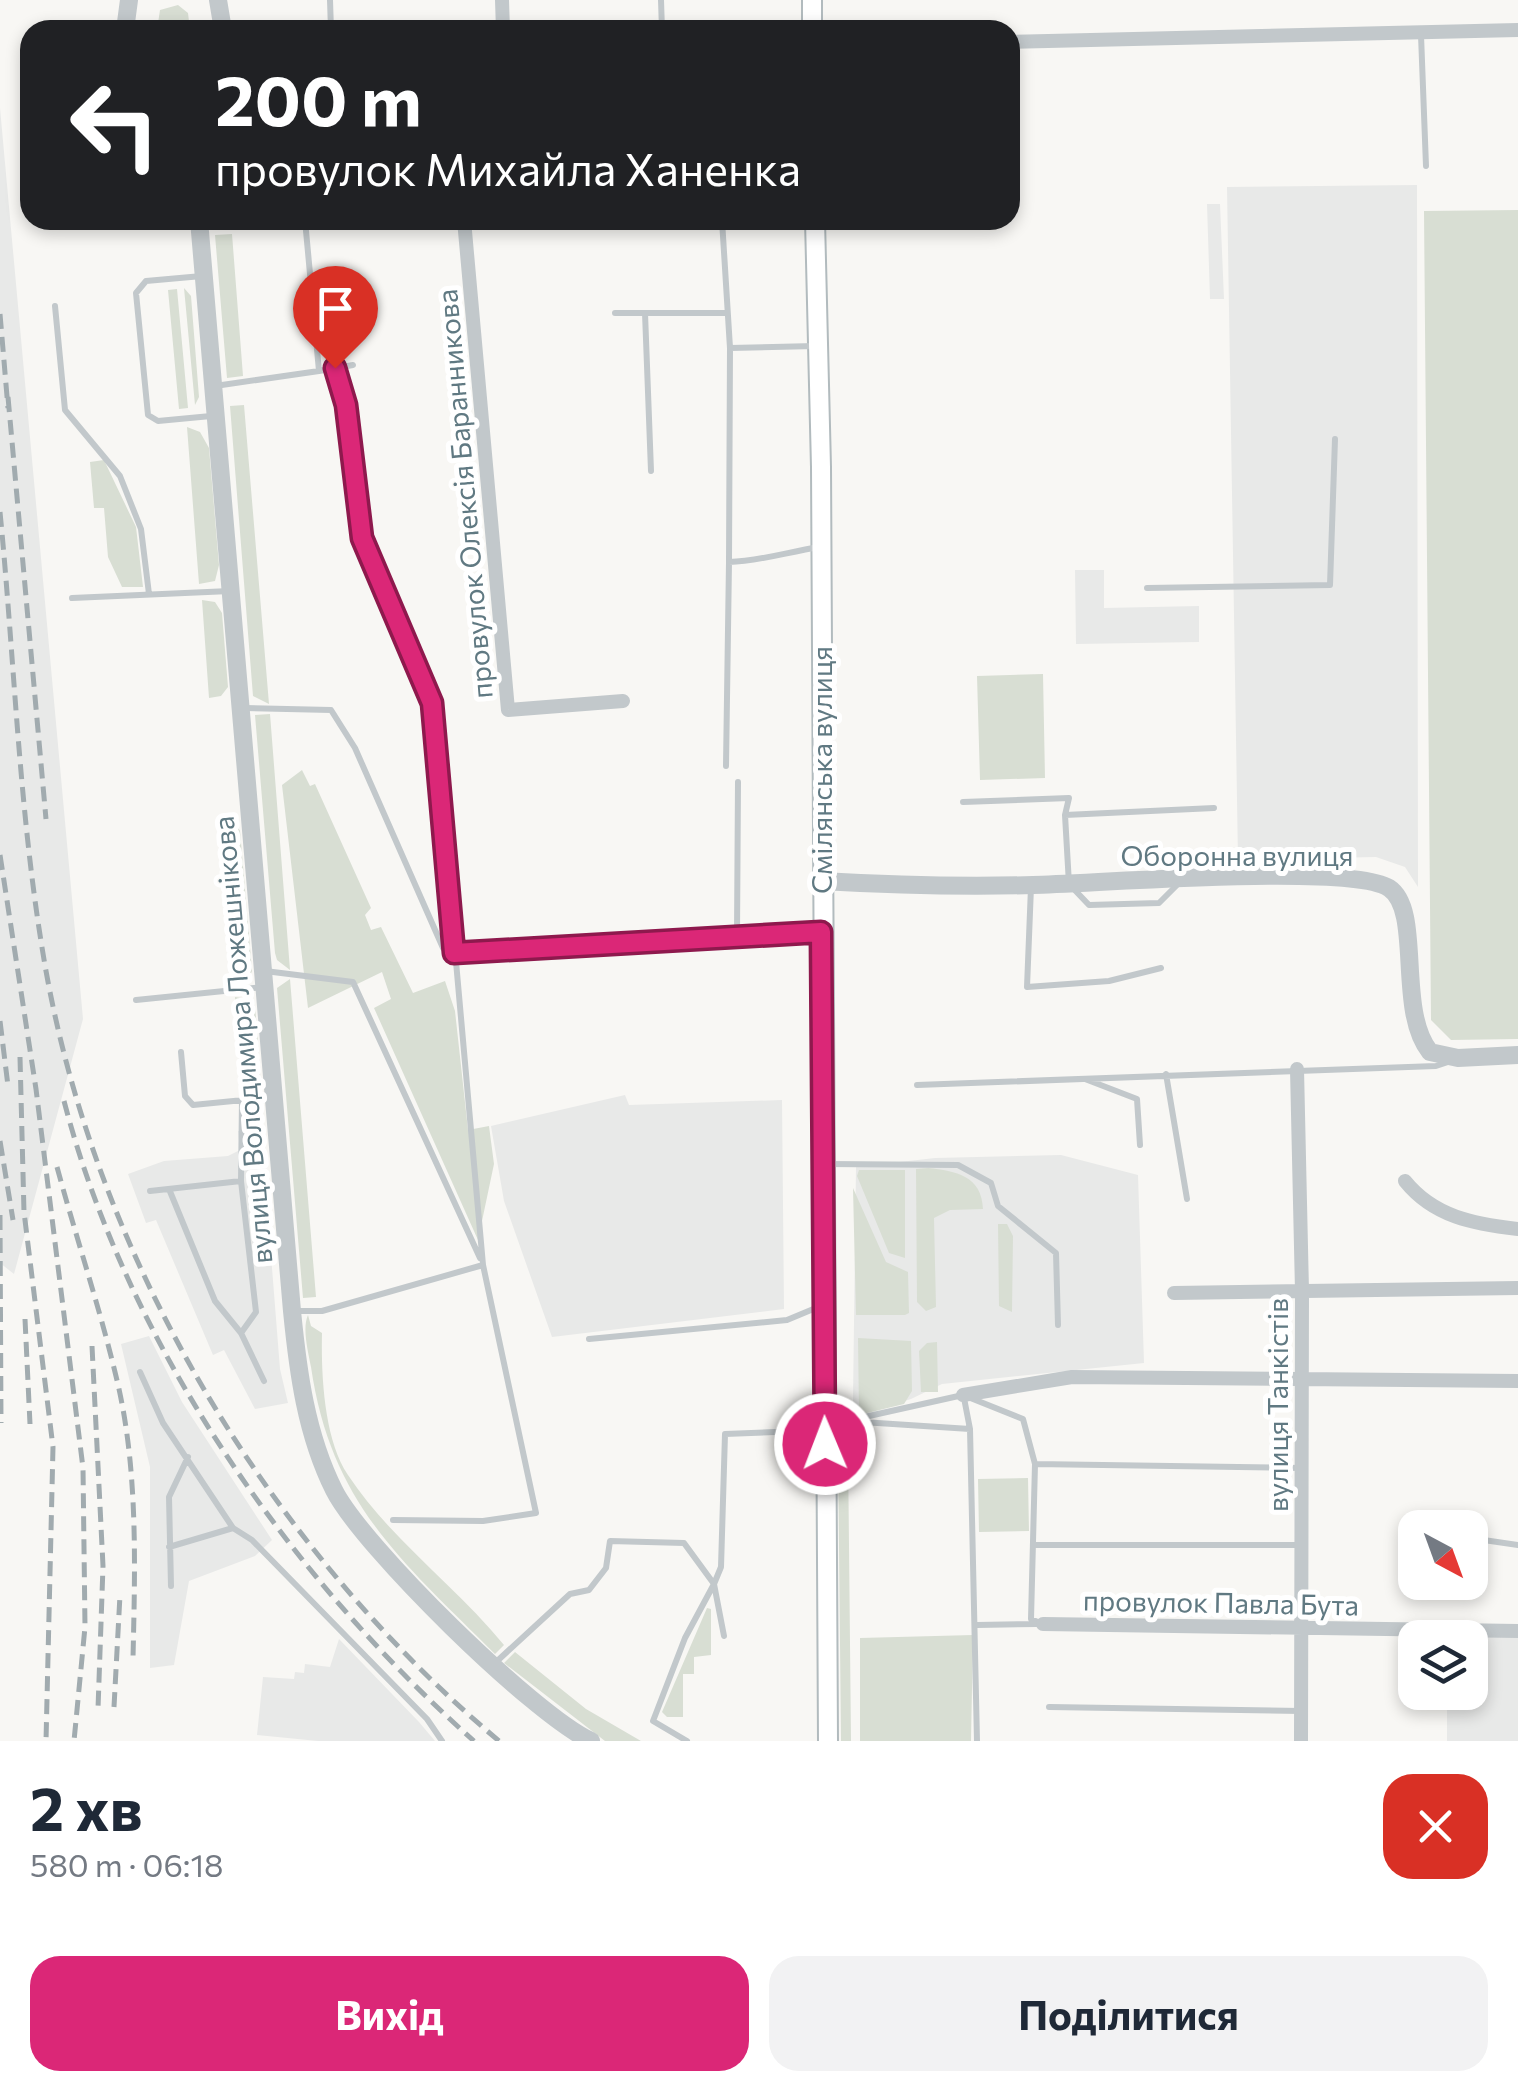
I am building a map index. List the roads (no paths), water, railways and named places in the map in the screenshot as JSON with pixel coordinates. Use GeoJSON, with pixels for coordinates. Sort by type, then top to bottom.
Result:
{"type":"FeatureCollection","features":[{"type":"Feature","properties":{"kind":"main road","name":"Смілянська вулиця"},"geometry":{"type":"LineString","coordinates":[[815,230],[821,547],[828,1741]]}},
{"type":"Feature","properties":{"kind":"street"},"geometry":{"type":"LineString","coordinates":[[1020,42],[1518,30]]}},
{"type":"Feature","properties":{"kind":"street","name":"вулиця Володимира Ложешнікова"},"geometry":{"type":"LineString","coordinates":[[200,230],[292,1311],[304,1405],[335,1493],[420,1593],[568,1730],[591,1741]]}},
{"type":"Feature","properties":{"kind":"street","name":"провулок Олексія Баранникова"},"geometry":{"type":"LineString","coordinates":[[465,230],[508,710],[622,701]]}},
{"type":"Feature","properties":{"kind":"street","name":"Оборонна вулиця"},"geometry":{"type":"LineString","coordinates":[[821,881],[1032,886],[1322,877],[1389,888],[1404,906],[1414,1026],[1430,1052],[1458,1058]]}},
{"type":"Feature","properties":{"kind":"street"},"geometry":{"type":"LineString","coordinates":[[454,953],[821,932]]}},
{"type":"Feature","properties":{"kind":"street"},"geometry":{"type":"LineString","coordinates":[[1458,1058],[1518,1055]]}},
{"type":"Feature","properties":{"kind":"street","name":"вулиця Танкістів"},"geometry":{"type":"LineString","coordinates":[[1297,1070],[1302,1292],[1301,1741]]}},
{"type":"Feature","properties":{"kind":"street"},"geometry":{"type":"LineString","coordinates":[[1404,1181],[1431,1207],[1450,1215],[1518,1229]]}},
{"type":"Feature","properties":{"kind":"street"},"geometry":{"type":"LineString","coordinates":[[1174,1292],[1518,1288]]}},
{"type":"Feature","properties":{"kind":"street"},"geometry":{"type":"LineString","coordinates":[[963,1395],[1072,1376],[1301,1382],[1518,1381]]}},
{"type":"Feature","properties":{"kind":"street","name":"провулок Павла Бута"},"geometry":{"type":"LineString","coordinates":[[1043,1624],[1518,1631]]}},
{"type":"Feature","properties":{"kind":"lane"},"geometry":{"type":"LineString","coordinates":[[1421,34],[1426,166]]}},
{"type":"Feature","properties":{"kind":"lane"},"geometry":{"type":"LineString","coordinates":[[306,230],[319,371]]}},
{"type":"Feature","properties":{"kind":"lane"},"geometry":{"type":"LineString","coordinates":[[723,230],[730,348],[726,766]]}},
{"type":"Feature","properties":{"kind":"lane"},"geometry":{"type":"LineString","coordinates":[[204,276],[138,285],[141,352],[150,418],[216,416]]}},
{"type":"Feature","properties":{"kind":"lane"},"geometry":{"type":"LineString","coordinates":[[55,306],[65,410],[112,461],[126,490],[142,536],[149,594]]}},
{"type":"Feature","properties":{"kind":"lane"},"geometry":{"type":"LineString","coordinates":[[615,313],[727,313]]}},
{"type":"Feature","properties":{"kind":"lane"},"geometry":{"type":"LineString","coordinates":[[646,313],[651,471]]}},
{"type":"Feature","properties":{"kind":"lane"},"geometry":{"type":"LineString","coordinates":[[730,348],[816,346]]}},
{"type":"Feature","properties":{"kind":"lane"},"geometry":{"type":"LineString","coordinates":[[213,386],[353,364]]}},
{"type":"Feature","properties":{"kind":"lane"},"geometry":{"type":"LineString","coordinates":[[335,368],[346,405],[362,538],[432,703],[483,1265],[536,1513],[483,1521],[394,1520]]}},
{"type":"Feature","properties":{"kind":"lane"},"geometry":{"type":"LineString","coordinates":[[1147,588],[1330,584],[1335,438]]}},
{"type":"Feature","properties":{"kind":"lane"},"geometry":{"type":"LineString","coordinates":[[729,562],[768,561],[781,553],[821,547]]}},
{"type":"Feature","properties":{"kind":"lane"},"geometry":{"type":"LineString","coordinates":[[72,598],[231,591]]}},
{"type":"Feature","properties":{"kind":"lane"},"geometry":{"type":"LineString","coordinates":[[241,708],[331,710],[355,748],[444,948],[454,953]]}},
{"type":"Feature","properties":{"kind":"lane"},"geometry":{"type":"LineString","coordinates":[[737,936],[738,782]]}},
{"type":"Feature","properties":{"kind":"lane"},"geometry":{"type":"LineString","coordinates":[[963,802],[1069,798],[1065,815],[1070,884]]}},
{"type":"Feature","properties":{"kind":"lane"},"geometry":{"type":"LineString","coordinates":[[1065,815],[1214,808]]}},
{"type":"Feature","properties":{"kind":"lane"},"geometry":{"type":"LineString","coordinates":[[1032,886],[1028,987],[1109,981],[1161,968]]}},
{"type":"Feature","properties":{"kind":"lane"},"geometry":{"type":"LineString","coordinates":[[136,1000],[265,979],[353,982],[483,1265]]}},
{"type":"Feature","properties":{"kind":"lane"},"geometry":{"type":"LineString","coordinates":[[181,1052],[189,1103],[274,1097]]}},
{"type":"Feature","properties":{"kind":"lane"},"geometry":{"type":"LineString","coordinates":[[917,1085],[1436,1066],[1458,1058]]}},
{"type":"Feature","properties":{"kind":"lane"},"geometry":{"type":"LineString","coordinates":[[1166,1074],[1188,1200]]}},
{"type":"Feature","properties":{"kind":"lane"},"geometry":{"type":"LineString","coordinates":[[1079,1077],[1138,1098],[1140,1145]]}},
{"type":"Feature","properties":{"kind":"lane"},"geometry":{"type":"LineString","coordinates":[[241,1333],[256,1309],[241,1181],[242,1100]]}},
{"type":"Feature","properties":{"kind":"lane"},"geometry":{"type":"LineString","coordinates":[[822,1164],[958,1165],[991,1184],[998,1206],[1056,1253],[1058,1324]]}},
{"type":"Feature","properties":{"kind":"lane"},"geometry":{"type":"LineString","coordinates":[[150,1192],[241,1181]]}},
{"type":"Feature","properties":{"kind":"lane"},"geometry":{"type":"LineString","coordinates":[[169,1189],[215,1301],[241,1333],[264,1381]]}},
{"type":"Feature","properties":{"kind":"lane"},"geometry":{"type":"LineString","coordinates":[[292,1311],[322,1311],[483,1265]]}},
{"type":"Feature","properties":{"kind":"lane"},"geometry":{"type":"LineString","coordinates":[[589,1339],[786,1320],[824,1304]]}},
{"type":"Feature","properties":{"kind":"lane"},"geometry":{"type":"LineString","coordinates":[[140,1372],[163,1423],[234,1528],[252,1540],[426,1719],[442,1741]]}},
{"type":"Feature","properties":{"kind":"lane"},"geometry":{"type":"LineString","coordinates":[[963,1395],[970,1429],[977,1741]]}},
{"type":"Feature","properties":{"kind":"lane"},"geometry":{"type":"LineString","coordinates":[[688,1741],[653,1721],[685,1638],[720,1567],[725,1434],[825,1425],[963,1395],[1023,1419],[1036,1464],[1032,1619],[1043,1624]]}},
{"type":"Feature","properties":{"kind":"lane"},"geometry":{"type":"LineString","coordinates":[[850,1420],[970,1429]]}},
{"type":"Feature","properties":{"kind":"lane"},"geometry":{"type":"LineString","coordinates":[[171,1586],[168,1497],[188,1456]]}},
{"type":"Feature","properties":{"kind":"lane"},"geometry":{"type":"LineString","coordinates":[[1036,1464],[1302,1468]]}},
{"type":"Feature","properties":{"kind":"lane"},"geometry":{"type":"LineString","coordinates":[[168,1547],[234,1528]]}},
{"type":"Feature","properties":{"kind":"lane"},"geometry":{"type":"LineString","coordinates":[[494,1664],[570,1594],[589,1590],[606,1568],[610,1541],[684,1543],[714,1584],[724,1636]]}},
{"type":"Feature","properties":{"kind":"lane"},"geometry":{"type":"LineString","coordinates":[[1488,1541],[1518,1545]]}},
{"type":"Feature","properties":{"kind":"lane"},"geometry":{"type":"LineString","coordinates":[[1034,1545],[1302,1545]]}},
{"type":"Feature","properties":{"kind":"lane"},"geometry":{"type":"LineString","coordinates":[[977,1625],[1043,1624]]}},
{"type":"Feature","properties":{"kind":"lane"},"geometry":{"type":"LineString","coordinates":[[1049,1707],[1302,1711]]}},
{"type":"Feature","properties":{"kind":"railway"},"geometry":{"type":"LineString","coordinates":[[0,314],[8,408]]}},
{"type":"Feature","properties":{"kind":"railway"},"geometry":{"type":"LineString","coordinates":[[8,397],[46,819]]}},
{"type":"Feature","properties":{"kind":"railway"},"geometry":{"type":"LineString","coordinates":[[0,512],[24,799],[46,971],[71,1081],[107,1188],[153,1293],[207,1394],[269,1491],[339,1581],[416,1665],[499,1741]]}},
{"type":"Feature","properties":{"kind":"railway"},"geometry":{"type":"LineString","coordinates":[[0,855],[36,1089],[83,1468],[85,1627],[74,1741]]}},
{"type":"Feature","properties":{"kind":"railway"},"geometry":{"type":"LineString","coordinates":[[0,1021],[8,1086]]}},
{"type":"Feature","properties":{"kind":"railway"},"geometry":{"type":"LineString","coordinates":[[20,1057],[24,1212],[53,1447],[46,1741]]}},
{"type":"Feature","properties":{"kind":"railway"},"geometry":{"type":"LineString","coordinates":[[64,1101],[92,1191],[128,1280],[172,1366],[223,1450],[279,1530],[340,1605],[474,1741]]}},
{"type":"Feature","properties":{"kind":"railway"},"geometry":{"type":"LineString","coordinates":[[0,1141],[13,1220]]}},
{"type":"Feature","properties":{"kind":"railway"},"geometry":{"type":"LineString","coordinates":[[57,1167],[105,1333],[125,1422],[134,1523],[133,1658]]}},
{"type":"Feature","properties":{"kind":"railway"},"geometry":{"type":"LineString","coordinates":[[0,1215],[1,1423]]}},
{"type":"Feature","properties":{"kind":"railway"},"geometry":{"type":"LineString","coordinates":[[25,1319],[30,1424]]}},
{"type":"Feature","properties":{"kind":"railway"},"geometry":{"type":"LineString","coordinates":[[92,1346],[103,1566],[98,1709]]}},
{"type":"Feature","properties":{"kind":"railway"},"geometry":{"type":"LineString","coordinates":[[114,1707],[120,1595]]}}]}
